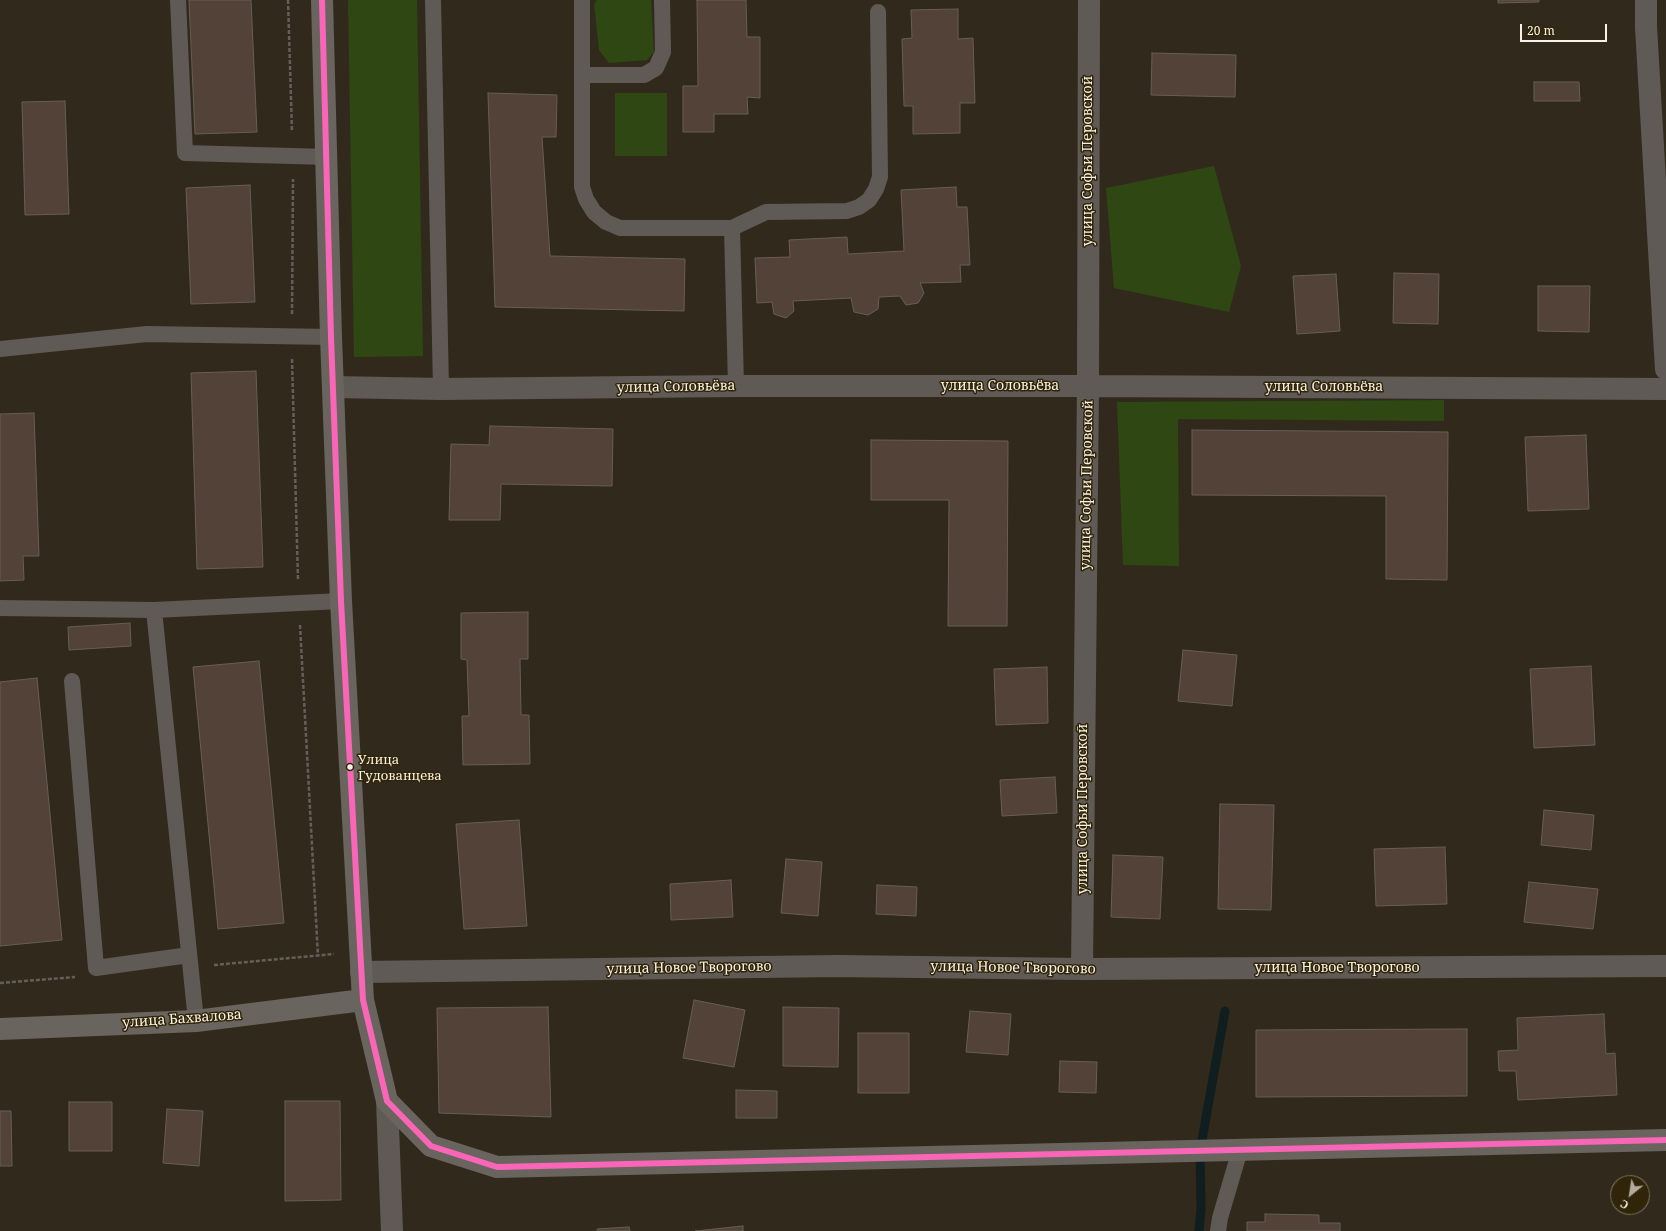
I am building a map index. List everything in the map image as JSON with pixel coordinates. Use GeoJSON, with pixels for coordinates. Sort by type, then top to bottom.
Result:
{"type":"FeatureCollection","features":[{"type":"Feature","properties":{"kind":"street"},"geometry":{"type":"LineString","coordinates":[[322,0],[331,337],[341,601],[361,972],[363,1000],[387,1102],[392,1231]]}},
{"type":"Feature","properties":{"kind":"street","name":"улица Софьи Перовской"},"geometry":{"type":"LineString","coordinates":[[1082,969],[1088,386],[1089,0]]}},
{"type":"Feature","properties":{"kind":"street"},"geometry":{"type":"LineString","coordinates":[[1646,0],[1646,35],[1666,369]]}},
{"type":"Feature","properties":{"kind":"street","name":"улица Соловьёва"},"geometry":{"type":"LineString","coordinates":[[333,387],[441,389],[736,386],[1088,386],[1666,389]]}},
{"type":"Feature","properties":{"kind":"street","name":"улица Новое Творогово"},"geometry":{"type":"LineString","coordinates":[[361,972],[838,966],[1082,969],[1666,966]]}},
{"type":"Feature","properties":{"kind":"street","name":"улица Бахвалова"},"geometry":{"type":"LineString","coordinates":[[0,1029],[196,1021],[363,1000]]}},
{"type":"Feature","properties":{"kind":"street"},"geometry":{"type":"LineString","coordinates":[[387,1102],[431,1146],[497,1167],[1666,1140]]}},
{"type":"Feature","properties":{"kind":"lane"},"geometry":{"type":"LineString","coordinates":[[178,0],[184,153],[327,157]]}},
{"type":"Feature","properties":{"kind":"lane"},"geometry":{"type":"LineString","coordinates":[[433,0],[441,389]]}},
{"type":"Feature","properties":{"kind":"lane"},"geometry":{"type":"LineString","coordinates":[[582,0],[582,187],[586,199],[594,212],[606,222],[620,228],[732,228],[766,212],[847,211],[859,207],[869,200],[876,189],[880,176],[878,12]]}},
{"type":"Feature","properties":{"kind":"lane"},"geometry":{"type":"LineString","coordinates":[[582,75],[644,75],[656,68],[662,52],[662,0]]}},
{"type":"Feature","properties":{"kind":"lane"},"geometry":{"type":"LineString","coordinates":[[732,228],[736,386]]}},
{"type":"Feature","properties":{"kind":"lane"},"geometry":{"type":"LineString","coordinates":[[0,350],[147,334],[331,337]]}},
{"type":"Feature","properties":{"kind":"lane"},"geometry":{"type":"LineString","coordinates":[[0,608],[154,610],[341,601]]}},
{"type":"Feature","properties":{"kind":"lane"},"geometry":{"type":"LineString","coordinates":[[154,610],[196,1021]]}},
{"type":"Feature","properties":{"kind":"lane"},"geometry":{"type":"LineString","coordinates":[[72,681],[96,968],[189,955]]}},
{"type":"Feature","properties":{"kind":"lane"},"geometry":{"type":"LineString","coordinates":[[1218,1231],[1220,1218],[1240,1150]]}},
{"type":"Feature","properties":{"kind":"path"},"geometry":{"type":"LineString","coordinates":[[288,0],[293,157],[292,336],[299,603],[318,956]]}},
{"type":"Feature","properties":{"kind":"green space"},"geometry":{"type":"Polygon","coordinates":[[[348,0],[417,0],[423,356],[354,357],[348,0]]]}},
{"type":"Feature","properties":{"kind":"green space"},"geometry":{"type":"Polygon","coordinates":[[[597,0],[651,0],[654,52],[647,60],[609,63],[599,50],[594,4],[597,0]]]}},
{"type":"Feature","properties":{"kind":"green space"},"geometry":{"type":"Polygon","coordinates":[[[615,93],[667,93],[667,156],[615,156],[615,93]]]}},
{"type":"Feature","properties":{"kind":"green space"},"geometry":{"type":"Polygon","coordinates":[[[1214,166],[1241,266],[1229,312],[1114,288],[1106,188],[1214,166]]]}},
{"type":"Feature","properties":{"kind":"green space"},"geometry":{"type":"Polygon","coordinates":[[[1444,400],[1444,421],[1178,419],[1179,566],[1123,565],[1117,402],[1444,400]]]}},
{"type":"Feature","properties":{"kind":"building"},"geometry":{"type":"Polygon","coordinates":[[[189,0],[251,0],[257,132],[195,134],[189,0]]]}},
{"type":"Feature","properties":{"kind":"building"},"geometry":{"type":"Polygon","coordinates":[[[697,0],[746,0],[747,37],[760,37],[760,98],[747,97],[748,114],[714,114],[714,132],[683,132],[683,86],[698,86],[697,0]]]}},
{"type":"Feature","properties":{"kind":"building"},"geometry":{"type":"Polygon","coordinates":[[[1498,0],[1539,0],[1539,2],[1498,3],[1498,0]]]}},
{"type":"Feature","properties":{"kind":"building"},"geometry":{"type":"Polygon","coordinates":[[[958,9],[958,39],[973,38],[975,103],[960,103],[960,133],[913,134],[913,106],[904,106],[902,39],[912,38],[911,10],[958,9]]]}},
{"type":"Feature","properties":{"kind":"building"},"geometry":{"type":"Polygon","coordinates":[[[1152,53],[1236,55],[1235,97],[1151,95],[1152,53]]]}},
{"type":"Feature","properties":{"kind":"building"},"geometry":{"type":"Polygon","coordinates":[[[1534,82],[1579,82],[1580,101],[1534,101],[1534,82]]]}},
{"type":"Feature","properties":{"kind":"building"},"geometry":{"type":"Polygon","coordinates":[[[488,93],[557,95],[556,137],[542,137],[550,256],[685,259],[684,311],[495,307],[488,93]]]}},
{"type":"Feature","properties":{"kind":"building"},"geometry":{"type":"Polygon","coordinates":[[[65,101],[69,214],[25,215],[22,102],[65,101]]]}},
{"type":"Feature","properties":{"kind":"building"},"geometry":{"type":"Polygon","coordinates":[[[250,185],[255,302],[191,304],[186,188],[250,185]]]}},
{"type":"Feature","properties":{"kind":"building"},"geometry":{"type":"Polygon","coordinates":[[[956,187],[957,207],[967,207],[970,265],[960,265],[961,282],[920,283],[924,293],[918,303],[906,305],[900,296],[879,297],[878,309],[868,315],[854,312],[851,298],[793,301],[794,311],[786,318],[774,314],[772,302],[757,303],[755,258],[790,257],[789,240],[847,237],[848,254],[904,251],[901,190],[956,187]]]}},
{"type":"Feature","properties":{"kind":"building"},"geometry":{"type":"Polygon","coordinates":[[[1394,273],[1439,274],[1438,324],[1393,323],[1394,273]]]}},
{"type":"Feature","properties":{"kind":"building"},"geometry":{"type":"Polygon","coordinates":[[[1336,274],[1340,331],[1297,334],[1293,276],[1336,274]]]}},
{"type":"Feature","properties":{"kind":"building"},"geometry":{"type":"Polygon","coordinates":[[[1538,286],[1590,286],[1589,332],[1538,331],[1538,286]]]}},
{"type":"Feature","properties":{"kind":"building"},"geometry":{"type":"Polygon","coordinates":[[[256,371],[263,567],[197,569],[191,373],[256,371]]]}},
{"type":"Feature","properties":{"kind":"building"},"geometry":{"type":"Polygon","coordinates":[[[34,413],[39,556],[23,556],[24,580],[0,581],[0,414],[34,413]]]}},
{"type":"Feature","properties":{"kind":"building"},"geometry":{"type":"Polygon","coordinates":[[[490,426],[613,429],[612,486],[501,484],[500,520],[449,520],[451,444],[489,445],[490,426]]]}},
{"type":"Feature","properties":{"kind":"building"},"geometry":{"type":"Polygon","coordinates":[[[1192,430],[1448,432],[1447,580],[1386,579],[1386,496],[1192,495],[1192,430]]]}},
{"type":"Feature","properties":{"kind":"building"},"geometry":{"type":"Polygon","coordinates":[[[1586,435],[1589,509],[1528,511],[1525,437],[1586,435]]]}},
{"type":"Feature","properties":{"kind":"building"},"geometry":{"type":"Polygon","coordinates":[[[871,440],[1008,441],[1007,626],[948,626],[949,500],[871,500],[871,440]]]}},
{"type":"Feature","properties":{"kind":"building"},"geometry":{"type":"Polygon","coordinates":[[[528,612],[528,659],[520,659],[521,715],[529,715],[530,764],[463,765],[462,716],[469,716],[467,660],[461,659],[461,613],[528,612]]]}},
{"type":"Feature","properties":{"kind":"building"},"geometry":{"type":"Polygon","coordinates":[[[130,623],[131,646],[69,650],[68,627],[130,623]]]}},
{"type":"Feature","properties":{"kind":"building"},"geometry":{"type":"Polygon","coordinates":[[[1183,650],[1237,655],[1232,706],[1178,701],[1183,650]]]}},
{"type":"Feature","properties":{"kind":"building"},"geometry":{"type":"Polygon","coordinates":[[[259,661],[284,923],[218,929],[193,667],[259,661]]]}},
{"type":"Feature","properties":{"kind":"building"},"geometry":{"type":"Polygon","coordinates":[[[1591,666],[1595,745],[1534,748],[1530,669],[1591,666]]]}},
{"type":"Feature","properties":{"kind":"building"},"geometry":{"type":"Polygon","coordinates":[[[1047,667],[1048,723],[996,725],[994,669],[1047,667]]]}},
{"type":"Feature","properties":{"kind":"building"},"geometry":{"type":"Polygon","coordinates":[[[37,678],[62,940],[0,946],[0,682],[37,678]]]}},
{"type":"Feature","properties":{"kind":"building"},"geometry":{"type":"Polygon","coordinates":[[[1055,777],[1057,813],[1002,816],[1000,780],[1055,777]]]}},
{"type":"Feature","properties":{"kind":"building"},"geometry":{"type":"Polygon","coordinates":[[[1220,804],[1274,805],[1271,910],[1218,909],[1220,804]]]}},
{"type":"Feature","properties":{"kind":"building"},"geometry":{"type":"Polygon","coordinates":[[[1544,810],[1594,815],[1591,850],[1541,845],[1544,810]]]}},
{"type":"Feature","properties":{"kind":"building"},"geometry":{"type":"Polygon","coordinates":[[[519,820],[527,926],[464,929],[456,824],[519,820]]]}},
{"type":"Feature","properties":{"kind":"building"},"geometry":{"type":"Polygon","coordinates":[[[1445,847],[1447,904],[1376,906],[1374,849],[1445,847]]]}},
{"type":"Feature","properties":{"kind":"building"},"geometry":{"type":"Polygon","coordinates":[[[1113,855],[1163,857],[1160,919],[1111,917],[1113,855]]]}},
{"type":"Feature","properties":{"kind":"building"},"geometry":{"type":"Polygon","coordinates":[[[786,859],[822,862],[818,916],[781,913],[786,859]]]}},
{"type":"Feature","properties":{"kind":"building"},"geometry":{"type":"Polygon","coordinates":[[[731,880],[733,917],[671,920],[670,884],[731,880]]]}},
{"type":"Feature","properties":{"kind":"building"},"geometry":{"type":"Polygon","coordinates":[[[1529,882],[1598,889],[1593,929],[1524,922],[1529,882]]]}},
{"type":"Feature","properties":{"kind":"building"},"geometry":{"type":"Polygon","coordinates":[[[877,885],[917,887],[916,916],[876,914],[877,885]]]}},
{"type":"Feature","properties":{"kind":"building"},"geometry":{"type":"Polygon","coordinates":[[[694,1000],[745,1010],[734,1067],[683,1058],[694,1000]]]}},
{"type":"Feature","properties":{"kind":"building"},"geometry":{"type":"Polygon","coordinates":[[[548,1007],[551,1117],[439,1113],[437,1008],[548,1007]]]}},
{"type":"Feature","properties":{"kind":"building"},"geometry":{"type":"Polygon","coordinates":[[[783,1007],[839,1008],[838,1067],[783,1066],[783,1007]]]}},
{"type":"Feature","properties":{"kind":"building"},"geometry":{"type":"Polygon","coordinates":[[[970,1011],[1011,1014],[1008,1055],[966,1052],[970,1011]]]}},
{"type":"Feature","properties":{"kind":"building"},"geometry":{"type":"Polygon","coordinates":[[[1604,1014],[1606,1054],[1615,1053],[1617,1095],[1518,1100],[1516,1071],[1499,1071],[1498,1051],[1518,1050],[1517,1018],[1604,1014]]]}},
{"type":"Feature","properties":{"kind":"building"},"geometry":{"type":"Polygon","coordinates":[[[1467,1029],[1467,1096],[1256,1097],[1256,1030],[1467,1029]]]}},
{"type":"Feature","properties":{"kind":"building"},"geometry":{"type":"Polygon","coordinates":[[[858,1033],[909,1033],[909,1093],[858,1093],[858,1033]]]}},
{"type":"Feature","properties":{"kind":"building"},"geometry":{"type":"Polygon","coordinates":[[[1060,1061],[1097,1062],[1096,1093],[1059,1092],[1060,1061]]]}},
{"type":"Feature","properties":{"kind":"building"},"geometry":{"type":"Polygon","coordinates":[[[736,1090],[777,1091],[777,1118],[736,1118],[736,1090]]]}},
{"type":"Feature","properties":{"kind":"building"},"geometry":{"type":"Polygon","coordinates":[[[285,1101],[340,1101],[341,1200],[285,1201],[285,1101]]]}},
{"type":"Feature","properties":{"kind":"building"},"geometry":{"type":"Polygon","coordinates":[[[69,1102],[112,1102],[112,1151],[69,1151],[69,1102]]]}},
{"type":"Feature","properties":{"kind":"building"},"geometry":{"type":"Polygon","coordinates":[[[167,1109],[203,1111],[199,1166],[163,1163],[167,1109]]]}},
{"type":"Feature","properties":{"kind":"building"},"geometry":{"type":"Polygon","coordinates":[[[0,1111],[11,1111],[12,1166],[0,1166],[0,1111]]]}},
{"type":"Feature","properties":{"kind":"building"},"geometry":{"type":"Polygon","coordinates":[[[1265,1214],[1319,1215],[1319,1223],[1340,1223],[1340,1231],[1247,1231],[1247,1222],[1265,1222],[1265,1214]]]}},
{"type":"Feature","properties":{"kind":"building"},"geometry":{"type":"Polygon","coordinates":[[[743,1226],[743,1231],[695,1231],[743,1226]]]}},
{"type":"Feature","properties":{"kind":"building"},"geometry":{"type":"Polygon","coordinates":[[[629,1227],[630,1231],[597,1231],[597,1229],[629,1227]]]}},
{"type":"Feature","properties":{"kind":"waterway"},"geometry":{"type":"LineString","coordinates":[[1199,1231],[1201,1209],[1200,1151],[1225,1011]]}},
{"type":"Feature","properties":{"kind":"transit line"},"geometry":{"type":"LineString","coordinates":[[322,0],[331,337],[341,601],[363,1000],[387,1101],[431,1146],[497,1167],[1666,1140]]}},
{"type":"Feature","properties":{"kind":"place","name":"Улица Гудованцева"},"geometry":{"type":"Point","coordinates":[350,767]}}]}
